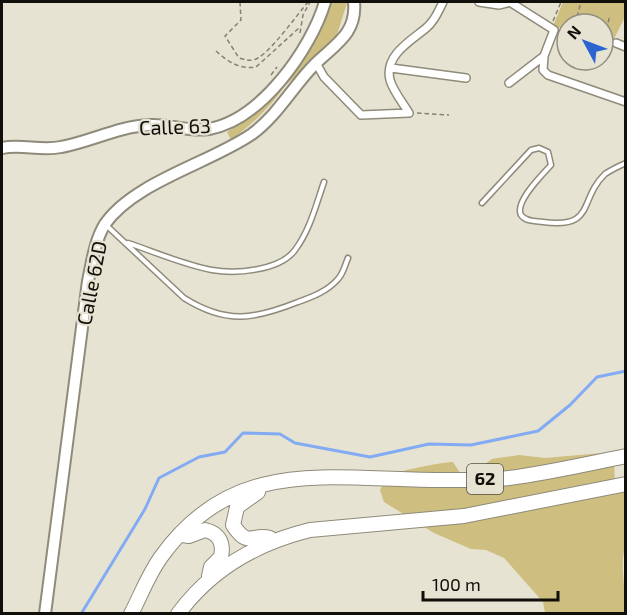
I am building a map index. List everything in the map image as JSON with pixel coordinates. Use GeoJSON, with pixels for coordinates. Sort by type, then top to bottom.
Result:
{"type":"FeatureCollection","features":[{"type":"Feature","properties":{"kind":"highway","name":"62"},"geometry":{"type":"LineString","coordinates":[[130,614],[146,580],[180,535],[214,507],[250,489],[272,482],[323,476],[433,480],[497,479],[626,456]]}},
{"type":"Feature","properties":{"kind":"highway"},"geometry":{"type":"LineString","coordinates":[[272,482],[237,507],[233,525],[240,536],[253,540],[265,537],[275,540]]}},
{"type":"Feature","properties":{"kind":"highway","name":"62"},"geometry":{"type":"LineString","coordinates":[[177,614],[207,581],[251,551],[275,540],[310,530],[464,516],[626,484]]}},
{"type":"Feature","properties":{"kind":"highway"},"geometry":{"type":"LineString","coordinates":[[180,535],[189,536],[205,530],[216,535],[221,541],[221,557],[211,567],[207,581]]}},
{"type":"Feature","properties":{"kind":"main road","name":"Calle 63"},"geometry":{"type":"LineString","coordinates":[[2,148],[13,146],[47,150],[150,124],[201,130],[230,122],[249,111],[289,69],[316,27],[325,2]]}},
{"type":"Feature","properties":{"kind":"main road","name":"Calle 62D"},"geometry":{"type":"LineString","coordinates":[[45,614],[52,575],[88,281],[94,255],[105,225],[138,196],[257,129],[316,63],[343,40],[353,22],[354,2]]}},
{"type":"Feature","properties":{"kind":"street"},"geometry":{"type":"LineString","coordinates":[[316,63],[324,77],[361,115],[409,113],[390,80],[391,68],[397,52],[408,40],[426,28],[442,2]]}},
{"type":"Feature","properties":{"kind":"street"},"geometry":{"type":"LineString","coordinates":[[479,2],[499,5],[510,2],[554,30],[544,56],[543,70],[548,75],[626,102]]}},
{"type":"Feature","properties":{"kind":"street"},"geometry":{"type":"LineString","coordinates":[[616,44],[626,47]]}},
{"type":"Feature","properties":{"kind":"street"},"geometry":{"type":"LineString","coordinates":[[509,83],[544,56]]}},
{"type":"Feature","properties":{"kind":"street"},"geometry":{"type":"LineString","coordinates":[[391,68],[466,78]]}},
{"type":"Feature","properties":{"kind":"lane"},"geometry":{"type":"LineString","coordinates":[[482,203],[531,150],[539,148],[548,152],[550,165],[524,197],[520,206],[522,215],[528,220],[562,225],[575,220],[584,212],[606,174],[626,163]]}},
{"type":"Feature","properties":{"kind":"lane"},"geometry":{"type":"LineString","coordinates":[[127,242],[213,270],[248,270],[276,264],[294,252],[312,220],[324,182]]}},
{"type":"Feature","properties":{"kind":"lane"},"geometry":{"type":"LineString","coordinates":[[105,225],[127,242],[184,298],[198,307],[236,317],[254,318],[320,294],[339,279],[348,258]]}},
{"type":"Feature","properties":{"kind":"path"},"geometry":{"type":"LineString","coordinates":[[240,2],[241,20],[225,36],[239,58],[249,61],[258,58],[309,2]]}},
{"type":"Feature","properties":{"kind":"path"},"geometry":{"type":"LineString","coordinates":[[298,38],[309,2]]}},
{"type":"Feature","properties":{"kind":"path"},"geometry":{"type":"LineString","coordinates":[[550,28],[561,2]]}},
{"type":"Feature","properties":{"kind":"path"},"geometry":{"type":"LineString","coordinates":[[216,51],[232,63],[247,68],[256,67],[300,27]]}},
{"type":"Feature","properties":{"kind":"path"},"geometry":{"type":"LineString","coordinates":[[268,78],[278,66]]}},
{"type":"Feature","properties":{"kind":"path"},"geometry":{"type":"LineString","coordinates":[[409,113],[449,115]]}},
{"type":"Feature","properties":{"kind":"shaded area"},"geometry":{"type":"Polygon","coordinates":[[[332,2],[347,3],[336,38],[287,84],[285,80],[304,55],[332,2]]]}},
{"type":"Feature","properties":{"kind":"shaded area"},"geometry":{"type":"Polygon","coordinates":[[[563,2],[625,2],[625,17],[615,37],[615,12],[559,12],[563,2]]]}},
{"type":"Feature","properties":{"kind":"shaded area"},"geometry":{"type":"Polygon","coordinates":[[[281,86],[285,86],[267,108],[231,140],[227,132],[253,115],[281,86]]]}},
{"type":"Feature","properties":{"kind":"shaded area"},"geometry":{"type":"Polygon","coordinates":[[[602,453],[614,461],[615,484],[625,482],[623,562],[625,613],[545,613],[543,602],[504,558],[486,550],[471,549],[434,533],[384,502],[380,490],[387,478],[392,475],[440,464],[453,462],[464,479],[492,459],[519,455],[545,458],[602,453]]]}},
{"type":"Feature","properties":{"kind":"waterway"},"geometry":{"type":"LineString","coordinates":[[81,614],[145,509],[159,478],[199,457],[225,452],[243,433],[280,434],[295,443],[370,457],[429,444],[471,445],[538,431],[570,405],[597,377],[626,371]]}}]}
